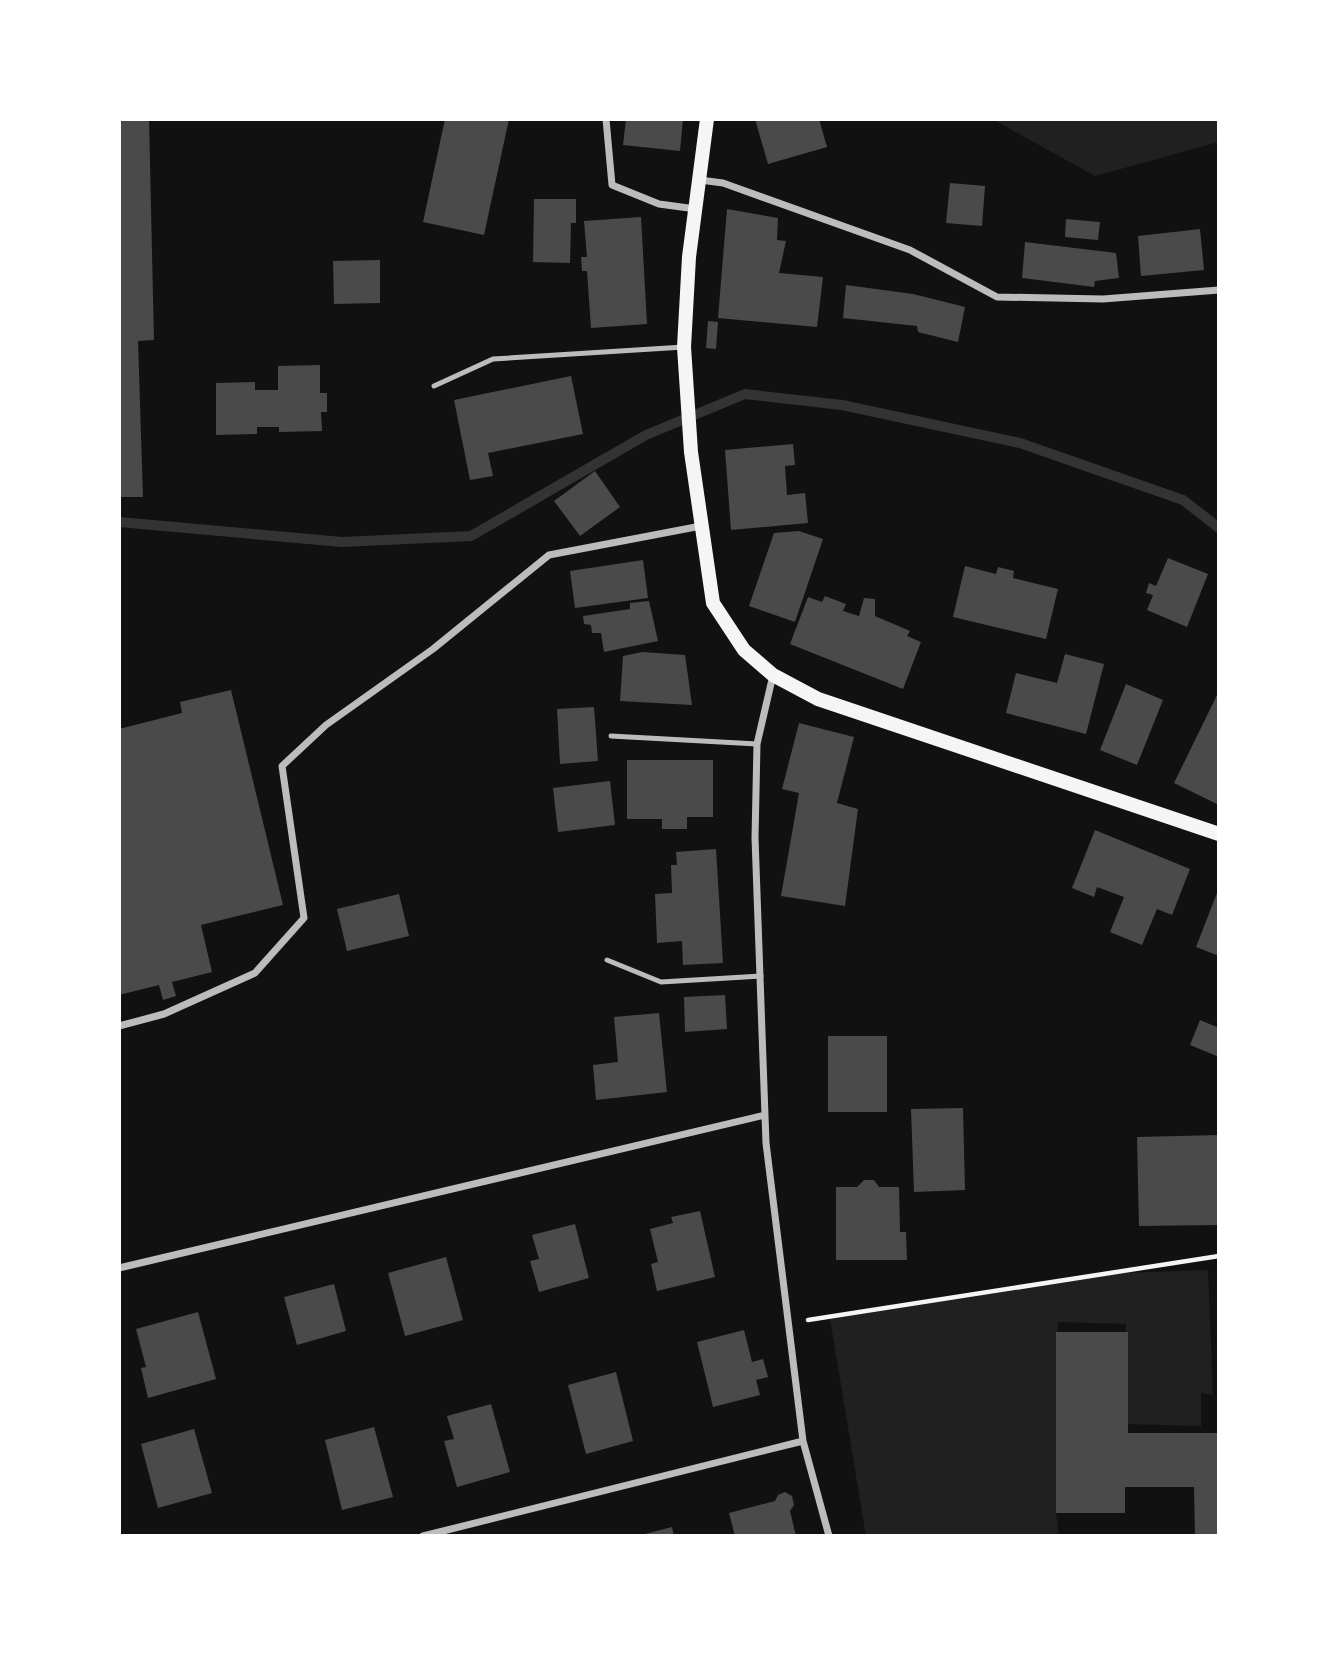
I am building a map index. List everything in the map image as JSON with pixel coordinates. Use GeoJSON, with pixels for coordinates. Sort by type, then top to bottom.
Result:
{"type":"FeatureCollection","features":[{"type":"Feature","properties":{"kind":"main road"},"geometry":{"type":"LineString","coordinates":[[707,119],[689,257],[684,363],[691,452],[713,603],[744,650],[773,675],[818,699],[1219,834]]}},
{"type":"Feature","properties":{"kind":"street"},"geometry":{"type":"LineString","coordinates":[[606,119],[612,185],[659,204],[696,209]]}},
{"type":"Feature","properties":{"kind":"street"},"geometry":{"type":"LineString","coordinates":[[700,180],[723,183],[910,250],[997,297],[1103,299],[1219,289]]}},
{"type":"Feature","properties":{"kind":"street"},"geometry":{"type":"LineString","coordinates":[[119,1026],[164,1014],[255,973],[304,918],[282,766],[326,725],[433,649],[549,555],[701,526]]}},
{"type":"Feature","properties":{"kind":"street"},"geometry":{"type":"LineString","coordinates":[[773,675],[757,744],[755,851],[758,945],[762,976],[765,1115],[803,1441],[829,1536]]}},
{"type":"Feature","properties":{"kind":"street"},"geometry":{"type":"LineString","coordinates":[[119,1268],[765,1115]]}},
{"type":"Feature","properties":{"kind":"street"},"geometry":{"type":"LineString","coordinates":[[423,1536],[803,1441]]}},
{"type":"Feature","properties":{"kind":"lane"},"geometry":{"type":"LineString","coordinates":[[434,386],[493,359],[684,346]]}},
{"type":"Feature","properties":{"kind":"lane"},"geometry":{"type":"LineString","coordinates":[[611,736],[757,744]]}},
{"type":"Feature","properties":{"kind":"lane"},"geometry":{"type":"LineString","coordinates":[[607,960],[661,982],[762,976]]}},
{"type":"Feature","properties":{"kind":"path"},"geometry":{"type":"LineString","coordinates":[[790,1323],[1219,1256]]}},
{"type":"Feature","properties":{"kind":"shaded area"},"geometry":{"type":"Polygon","coordinates":[[[992,119],[1219,119],[1219,142],[1095,176],[992,119]]]}},
{"type":"Feature","properties":{"kind":"shaded area"},"geometry":{"type":"Polygon","coordinates":[[[1208,1270],[1213,1395],[1201,1393],[1201,1426],[1124,1424],[1126,1324],[1058,1322],[1056,1513],[1059,1536],[866,1536],[830,1319],[1094,1274],[1208,1270]]]}},
{"type":"Feature","properties":{"kind":"building"},"geometry":{"type":"Polygon","coordinates":[[[119,119],[149,119],[154,340],[138,341],[143,497],[119,497],[119,119]]]}},
{"type":"Feature","properties":{"kind":"building"},"geometry":{"type":"Polygon","coordinates":[[[445,119],[509,119],[484,235],[423,222],[445,119]]]}},
{"type":"Feature","properties":{"kind":"building"},"geometry":{"type":"Polygon","coordinates":[[[626,119],[683,119],[680,151],[623,145],[626,119]]]}},
{"type":"Feature","properties":{"kind":"building"},"geometry":{"type":"Polygon","coordinates":[[[755,119],[819,119],[827,147],[768,164],[755,119]]]}},
{"type":"Feature","properties":{"kind":"building"},"geometry":{"type":"Polygon","coordinates":[[[950,183],[985,186],[982,226],[946,223],[950,183]]]}},
{"type":"Feature","properties":{"kind":"building"},"geometry":{"type":"Polygon","coordinates":[[[534,199],[576,199],[576,223],[571,223],[570,263],[533,262],[534,199]]]}},
{"type":"Feature","properties":{"kind":"building"},"geometry":{"type":"Polygon","coordinates":[[[727,209],[778,218],[777,240],[786,241],[779,273],[823,277],[817,327],[718,318],[727,209]]]}},
{"type":"Feature","properties":{"kind":"building"},"geometry":{"type":"Polygon","coordinates":[[[641,217],[647,324],[591,328],[587,271],[582,271],[581,257],[587,257],[584,221],[641,217]]]}},
{"type":"Feature","properties":{"kind":"building"},"geometry":{"type":"Polygon","coordinates":[[[1066,219],[1100,222],[1098,240],[1065,237],[1066,219]]]}},
{"type":"Feature","properties":{"kind":"building"},"geometry":{"type":"Polygon","coordinates":[[[1200,229],[1204,270],[1141,276],[1138,236],[1200,229]]]}},
{"type":"Feature","properties":{"kind":"building"},"geometry":{"type":"Polygon","coordinates":[[[1025,242],[1116,253],[1119,278],[1095,281],[1094,287],[1022,278],[1025,242]]]}},
{"type":"Feature","properties":{"kind":"building"},"geometry":{"type":"Polygon","coordinates":[[[380,260],[380,303],[334,304],[333,261],[380,260]]]}},
{"type":"Feature","properties":{"kind":"building"},"geometry":{"type":"Polygon","coordinates":[[[846,285],[913,294],[965,307],[958,342],[918,332],[917,326],[843,318],[846,285]]]}},
{"type":"Feature","properties":{"kind":"building"},"geometry":{"type":"Polygon","coordinates":[[[708,321],[718,322],[716,349],[706,348],[708,321]]]}},
{"type":"Feature","properties":{"kind":"building"},"geometry":{"type":"Polygon","coordinates":[[[320,365],[320,393],[327,393],[327,412],[321,412],[322,431],[279,432],[279,427],[257,427],[257,434],[216,435],[216,383],[255,382],[255,390],[278,390],[278,366],[320,365]]]}},
{"type":"Feature","properties":{"kind":"building"},"geometry":{"type":"Polygon","coordinates":[[[571,376],[583,434],[488,453],[493,476],[470,480],[454,400],[571,376]]]}},
{"type":"Feature","properties":{"kind":"building"},"geometry":{"type":"Polygon","coordinates":[[[793,444],[795,465],[785,466],[787,495],[805,493],[808,523],[731,530],[725,450],[793,444]]]}},
{"type":"Feature","properties":{"kind":"building"},"geometry":{"type":"Polygon","coordinates":[[[595,471],[620,507],[580,536],[554,501],[595,471]]]}},
{"type":"Feature","properties":{"kind":"building"},"geometry":{"type":"Polygon","coordinates":[[[799,531],[823,539],[795,622],[749,606],[774,533],[799,531]]]}},
{"type":"Feature","properties":{"kind":"building"},"geometry":{"type":"Polygon","coordinates":[[[1168,558],[1208,574],[1187,627],[1147,610],[1153,595],[1146,593],[1149,583],[1156,586],[1168,558]]]}},
{"type":"Feature","properties":{"kind":"building"},"geometry":{"type":"Polygon","coordinates":[[[643,560],[648,598],[575,608],[570,571],[643,560]]]}},
{"type":"Feature","properties":{"kind":"building"},"geometry":{"type":"Polygon","coordinates":[[[965,566],[996,574],[998,567],[1014,571],[1013,578],[1058,589],[1046,639],[953,617],[965,566]]]}},
{"type":"Feature","properties":{"kind":"building"},"geometry":{"type":"Polygon","coordinates":[[[825,596],[846,604],[843,611],[859,616],[864,598],[875,599],[875,616],[910,631],[907,636],[921,642],[903,689],[790,644],[808,597],[822,602],[825,596]]]}},
{"type":"Feature","properties":{"kind":"building"},"geometry":{"type":"Polygon","coordinates":[[[649,601],[658,641],[604,652],[601,633],[592,633],[591,625],[584,624],[583,616],[630,609],[630,603],[649,601]]]}},
{"type":"Feature","properties":{"kind":"building"},"geometry":{"type":"Polygon","coordinates":[[[642,652],[685,655],[692,705],[620,701],[623,656],[642,652]]]}},
{"type":"Feature","properties":{"kind":"building"},"geometry":{"type":"Polygon","coordinates":[[[1065,654],[1104,664],[1086,734],[1006,713],[1016,673],[1057,683],[1065,654]]]}},
{"type":"Feature","properties":{"kind":"building"},"geometry":{"type":"Polygon","coordinates":[[[1126,684],[1163,700],[1137,765],[1100,750],[1126,684]]]}},
{"type":"Feature","properties":{"kind":"building"},"geometry":{"type":"Polygon","coordinates":[[[231,690],[283,905],[201,925],[212,972],[172,982],[176,996],[163,1000],[159,985],[119,995],[119,729],[182,713],[180,702],[231,690]]]}},
{"type":"Feature","properties":{"kind":"building"},"geometry":{"type":"Polygon","coordinates":[[[1219,691],[1219,805],[1174,783],[1219,691]]]}},
{"type":"Feature","properties":{"kind":"building"},"geometry":{"type":"Polygon","coordinates":[[[594,707],[598,761],[560,764],[557,709],[594,707]]]}},
{"type":"Feature","properties":{"kind":"building"},"geometry":{"type":"Polygon","coordinates":[[[799,723],[854,737],[837,803],[858,809],[845,906],[781,896],[799,793],[782,789],[799,723]]]}},
{"type":"Feature","properties":{"kind":"building"},"geometry":{"type":"Polygon","coordinates":[[[627,760],[713,760],[713,817],[687,817],[687,829],[662,829],[662,819],[627,819],[627,760]]]}},
{"type":"Feature","properties":{"kind":"building"},"geometry":{"type":"Polygon","coordinates":[[[610,781],[615,825],[558,832],[553,788],[610,781]]]}},
{"type":"Feature","properties":{"kind":"building"},"geometry":{"type":"Polygon","coordinates":[[[1095,830],[1190,869],[1172,915],[1157,909],[1142,945],[1110,932],[1124,897],[1097,887],[1094,897],[1072,888],[1095,830]]]}},
{"type":"Feature","properties":{"kind":"building"},"geometry":{"type":"Polygon","coordinates":[[[716,849],[723,963],[683,965],[682,941],[657,943],[655,894],[672,893],[671,865],[677,865],[676,852],[716,849]]]}},
{"type":"Feature","properties":{"kind":"building"},"geometry":{"type":"Polygon","coordinates":[[[1219,888],[1219,956],[1196,947],[1219,888]]]}},
{"type":"Feature","properties":{"kind":"building"},"geometry":{"type":"Polygon","coordinates":[[[399,894],[409,936],[347,951],[337,909],[399,894]]]}},
{"type":"Feature","properties":{"kind":"building"},"geometry":{"type":"Polygon","coordinates":[[[725,995],[727,1029],[685,1032],[684,997],[725,995]]]}},
{"type":"Feature","properties":{"kind":"building"},"geometry":{"type":"Polygon","coordinates":[[[659,1013],[667,1092],[596,1100],[593,1065],[618,1062],[614,1017],[659,1013]]]}},
{"type":"Feature","properties":{"kind":"building"},"geometry":{"type":"Polygon","coordinates":[[[1200,1020],[1219,1028],[1219,1057],[1190,1045],[1200,1020]]]}},
{"type":"Feature","properties":{"kind":"building"},"geometry":{"type":"Polygon","coordinates":[[[828,1036],[887,1036],[887,1112],[828,1112],[828,1036]]]}},
{"type":"Feature","properties":{"kind":"building"},"geometry":{"type":"Polygon","coordinates":[[[963,1108],[965,1190],[914,1192],[911,1109],[963,1108]]]}},
{"type":"Feature","properties":{"kind":"building"},"geometry":{"type":"Polygon","coordinates":[[[1219,1135],[1219,1225],[1139,1226],[1137,1137],[1219,1135]]]}},
{"type":"Feature","properties":{"kind":"building"},"geometry":{"type":"Polygon","coordinates":[[[864,1180],[874,1180],[879,1187],[899,1187],[900,1232],[906,1232],[907,1260],[836,1260],[836,1187],[857,1187],[864,1180]]]}},
{"type":"Feature","properties":{"kind":"building"},"geometry":{"type":"Polygon","coordinates":[[[700,1211],[715,1277],[657,1291],[651,1264],[658,1262],[650,1229],[673,1223],[671,1217],[700,1211]]]}},
{"type":"Feature","properties":{"kind":"building"},"geometry":{"type":"Polygon","coordinates":[[[575,1224],[589,1278],[539,1292],[530,1261],[539,1259],[532,1235],[575,1224]]]}},
{"type":"Feature","properties":{"kind":"building"},"geometry":{"type":"Polygon","coordinates":[[[446,1257],[463,1320],[405,1336],[388,1273],[446,1257]]]}},
{"type":"Feature","properties":{"kind":"building"},"geometry":{"type":"Polygon","coordinates":[[[334,1284],[346,1331],[297,1345],[284,1297],[334,1284]]]}},
{"type":"Feature","properties":{"kind":"building"},"geometry":{"type":"Polygon","coordinates":[[[198,1312],[216,1379],[148,1398],[141,1368],[146,1367],[136,1329],[198,1312]]]}},
{"type":"Feature","properties":{"kind":"building"},"geometry":{"type":"Polygon","coordinates":[[[744,1330],[752,1362],[763,1359],[768,1377],[756,1380],[760,1395],[713,1407],[697,1342],[744,1330]]]}},
{"type":"Feature","properties":{"kind":"building"},"geometry":{"type":"Polygon","coordinates":[[[1056,1332],[1128,1332],[1128,1433],[1219,1433],[1219,1536],[1195,1536],[1194,1487],[1125,1487],[1125,1513],[1056,1513],[1056,1332]]]}},
{"type":"Feature","properties":{"kind":"building"},"geometry":{"type":"Polygon","coordinates":[[[616,1372],[633,1441],[586,1454],[568,1385],[616,1372]]]}},
{"type":"Feature","properties":{"kind":"building"},"geometry":{"type":"Polygon","coordinates":[[[491,1404],[510,1472],[457,1487],[444,1441],[454,1439],[447,1416],[491,1404]]]}},
{"type":"Feature","properties":{"kind":"building"},"geometry":{"type":"Polygon","coordinates":[[[374,1427],[393,1497],[342,1510],[325,1440],[374,1427]]]}},
{"type":"Feature","properties":{"kind":"building"},"geometry":{"type":"Polygon","coordinates":[[[194,1429],[212,1493],[158,1508],[141,1444],[194,1429]]]}},
{"type":"Feature","properties":{"kind":"building"},"geometry":{"type":"Polygon","coordinates":[[[785,1492],[792,1496],[794,1505],[790,1511],[796,1536],[735,1536],[729,1513],[775,1501],[778,1495],[785,1492]]]}},
{"type":"Feature","properties":{"kind":"building"},"geometry":{"type":"Polygon","coordinates":[[[672,1527],[674,1536],[641,1536],[641,1535],[672,1527]]]}},
{"type":"Feature","properties":{"kind":"waterway"},"geometry":{"type":"LineString","coordinates":[[119,522],[342,542],[471,536],[646,435],[745,394],[842,405],[1020,443],[1183,500],[1219,528]]}}]}
